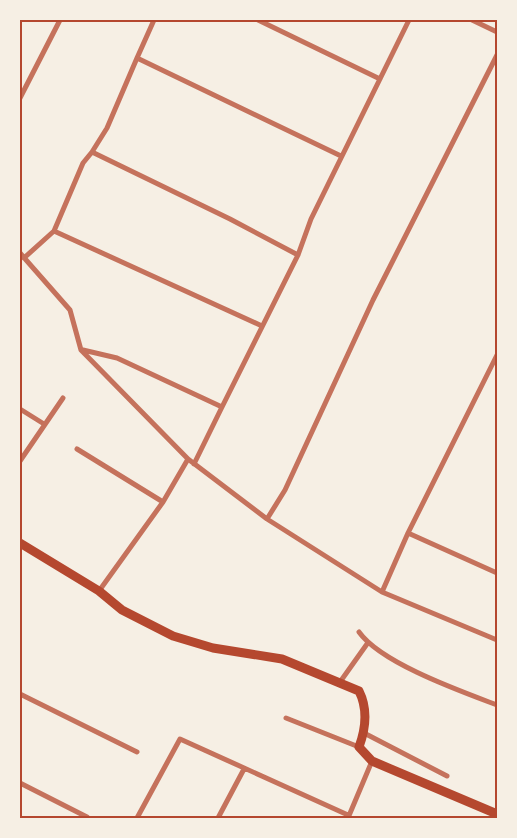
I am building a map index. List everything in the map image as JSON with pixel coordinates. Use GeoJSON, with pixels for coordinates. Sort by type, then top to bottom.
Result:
{"type":"FeatureCollection","features":[{"type":"Feature","properties":{"kind":"main road"},"geometry":{"type":"LineString","coordinates":[[20,543],[99,591],[122,610],[173,636],[213,648],[282,659],[359,691],[365,704],[364,733],[359,747],[372,761],[497,814]]}},
{"type":"Feature","properties":{"kind":"street"},"geometry":{"type":"LineString","coordinates":[[20,98],[60,20]]}},
{"type":"Feature","properties":{"kind":"street"},"geometry":{"type":"LineString","coordinates":[[24,258],[54,231],[83,163],[108,128],[154,20]]}},
{"type":"Feature","properties":{"kind":"street"},"geometry":{"type":"LineString","coordinates":[[258,20],[380,79]]}},
{"type":"Feature","properties":{"kind":"street"},"geometry":{"type":"LineString","coordinates":[[194,464],[298,255],[311,219],[409,20]]}},
{"type":"Feature","properties":{"kind":"street"},"geometry":{"type":"LineString","coordinates":[[472,20],[496,30]]}},
{"type":"Feature","properties":{"kind":"street"},"geometry":{"type":"LineString","coordinates":[[267,518],[285,490],[373,300],[497,56]]}},
{"type":"Feature","properties":{"kind":"street"},"geometry":{"type":"LineString","coordinates":[[137,58],[341,156]]}},
{"type":"Feature","properties":{"kind":"street"},"geometry":{"type":"LineString","coordinates":[[92,152],[230,219],[298,255]]}},
{"type":"Feature","properties":{"kind":"street"},"geometry":{"type":"LineString","coordinates":[[54,231],[262,326]]}},
{"type":"Feature","properties":{"kind":"street"},"geometry":{"type":"LineString","coordinates":[[20,253],[70,310],[81,350],[194,464],[267,518],[382,592],[497,640]]}},
{"type":"Feature","properties":{"kind":"street"},"geometry":{"type":"LineString","coordinates":[[81,350],[117,358],[222,406]]}},
{"type":"Feature","properties":{"kind":"street"},"geometry":{"type":"LineString","coordinates":[[382,592],[408,533],[497,354]]}},
{"type":"Feature","properties":{"kind":"street"},"geometry":{"type":"LineString","coordinates":[[20,461],[63,398]]}},
{"type":"Feature","properties":{"kind":"street"},"geometry":{"type":"LineString","coordinates":[[20,409],[44,424]]}},
{"type":"Feature","properties":{"kind":"street"},"geometry":{"type":"LineString","coordinates":[[77,449],[163,502]]}},
{"type":"Feature","properties":{"kind":"street"},"geometry":{"type":"LineString","coordinates":[[99,591],[163,502],[188,459]]}},
{"type":"Feature","properties":{"kind":"street"},"geometry":{"type":"LineString","coordinates":[[408,533],[497,573]]}},
{"type":"Feature","properties":{"kind":"street"},"geometry":{"type":"LineString","coordinates":[[359,632],[367,644],[432,680],[497,705]]}},
{"type":"Feature","properties":{"kind":"street"},"geometry":{"type":"LineString","coordinates":[[340,682],[367,644]]}},
{"type":"Feature","properties":{"kind":"street"},"geometry":{"type":"LineString","coordinates":[[20,694],[137,752]]}},
{"type":"Feature","properties":{"kind":"street"},"geometry":{"type":"LineString","coordinates":[[286,718],[359,747]]}},
{"type":"Feature","properties":{"kind":"street"},"geometry":{"type":"LineString","coordinates":[[364,733],[447,776]]}},
{"type":"Feature","properties":{"kind":"street"},"geometry":{"type":"LineString","coordinates":[[137,818],[180,739],[348,817],[372,761]]}},
{"type":"Feature","properties":{"kind":"street"},"geometry":{"type":"LineString","coordinates":[[218,818],[244,769]]}},
{"type":"Feature","properties":{"kind":"street"},"geometry":{"type":"LineString","coordinates":[[20,783],[87,817]]}}]}
